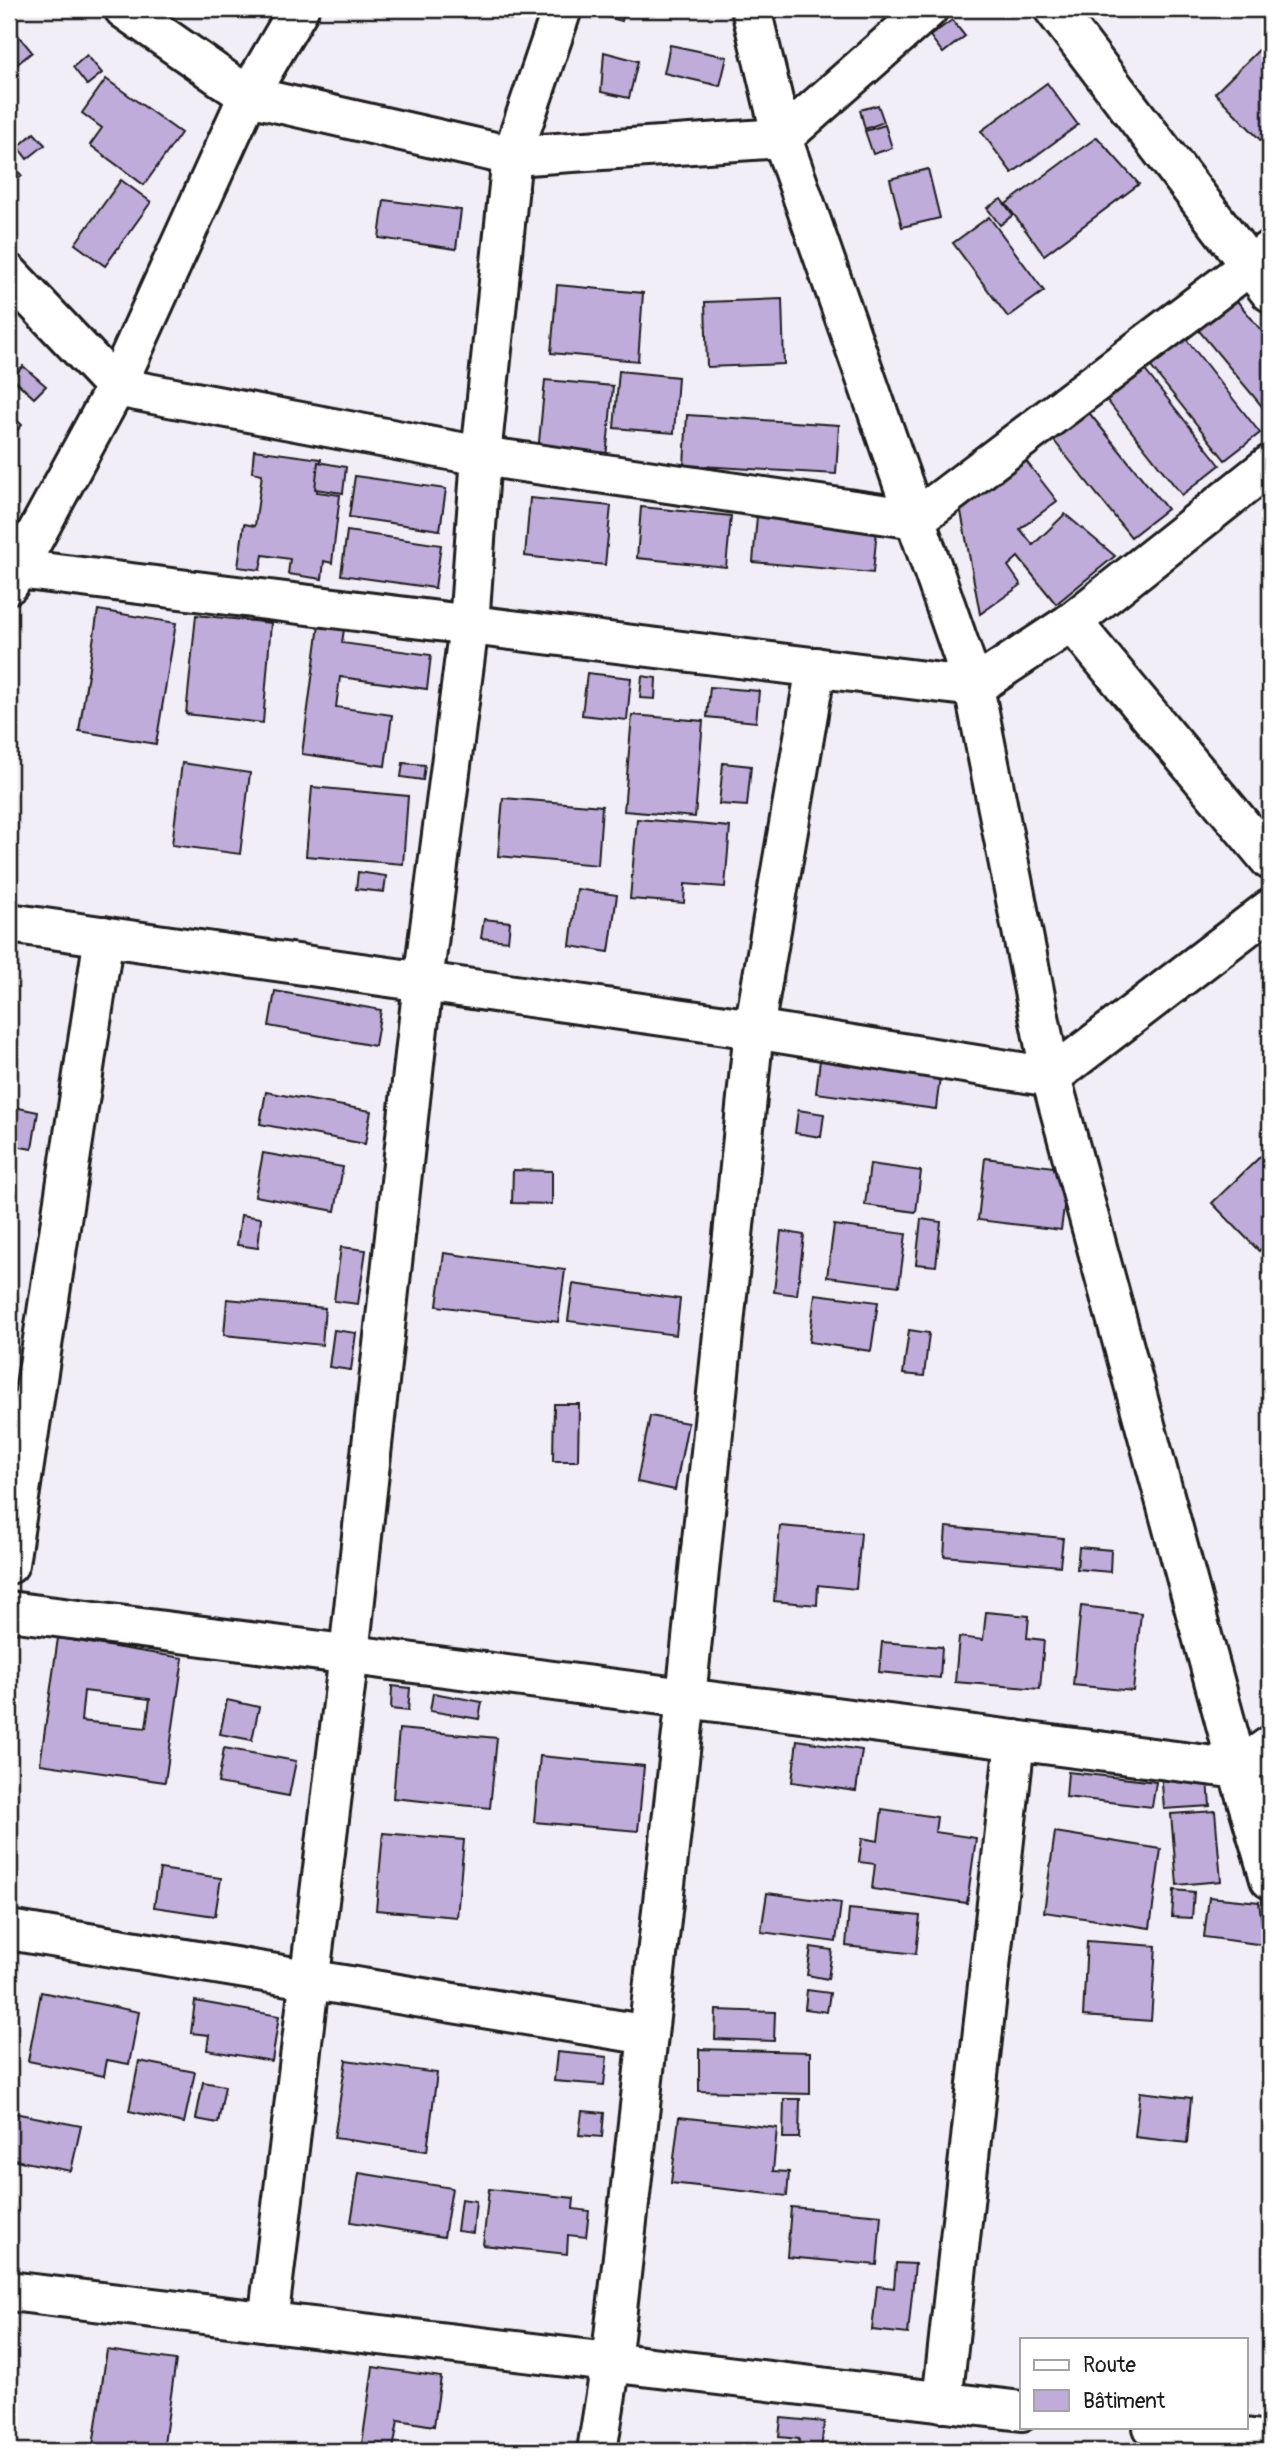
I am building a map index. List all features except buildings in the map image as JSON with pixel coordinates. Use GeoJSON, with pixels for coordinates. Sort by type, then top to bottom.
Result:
{"type":"FeatureCollection","features":[{"type":"Feature","properties":{"kind":"street"},"geometry":{"type":"LineString","coordinates":[[124,9],[248,96],[512,156],[782,138],[928,9]]}},
{"type":"Feature","properties":{"kind":"street"},"geometry":{"type":"LineString","coordinates":[[299,9],[248,96],[116,387],[11,571],[974,687],[1072,622],[1270,465]]}},
{"type":"Feature","properties":{"kind":"street"},"geometry":{"type":"LineString","coordinates":[[268,2322],[349,1654],[423,982],[469,625],[481,456],[512,156],[562,9]]}},
{"type":"Feature","properties":{"kind":"street"},"geometry":{"type":"LineString","coordinates":[[751,9],[782,138],[974,687],[1051,1077],[1270,1879]]}},
{"type":"Feature","properties":{"kind":"street"},"geometry":{"type":"LineString","coordinates":[[9,274],[116,387],[481,456],[916,519],[1264,270],[1054,9]]}},
{"type":"Feature","properties":{"kind":"street"},"geometry":{"type":"LineString","coordinates":[[1072,622],[1270,860]]}},
{"type":"Feature","properties":{"kind":"street"},"geometry":{"type":"LineString","coordinates":[[597,2451],[611,2363],[686,1698],[754,1029],[816,667]]}},
{"type":"Feature","properties":{"kind":"street"},"geometry":{"type":"LineString","coordinates":[[9,923],[754,1029],[1051,1077],[1270,909]]}},
{"type":"Feature","properties":{"kind":"street"},"geometry":{"type":"LineString","coordinates":[[9,1564],[104,936]]}},
{"type":"Feature","properties":{"kind":"street"},"geometry":{"type":"LineString","coordinates":[[9,1611],[1238,1769],[1270,1746]]}},
{"type":"Feature","properties":{"kind":"street"},"geometry":{"type":"LineString","coordinates":[[942,2402],[1015,1740]]}},
{"type":"Feature","properties":{"kind":"street"},"geometry":{"type":"LineString","coordinates":[[9,1930],[648,2035]]}},
{"type":"Feature","properties":{"kind":"street"},"geometry":{"type":"LineString","coordinates":[[9,2291],[1020,2411]]}},
{"type":"Feature","properties":{"kind":"street"},"geometry":{"type":"LineString","coordinates":[[1157,2428],[1217,2443],[1270,2441]]}}]}
